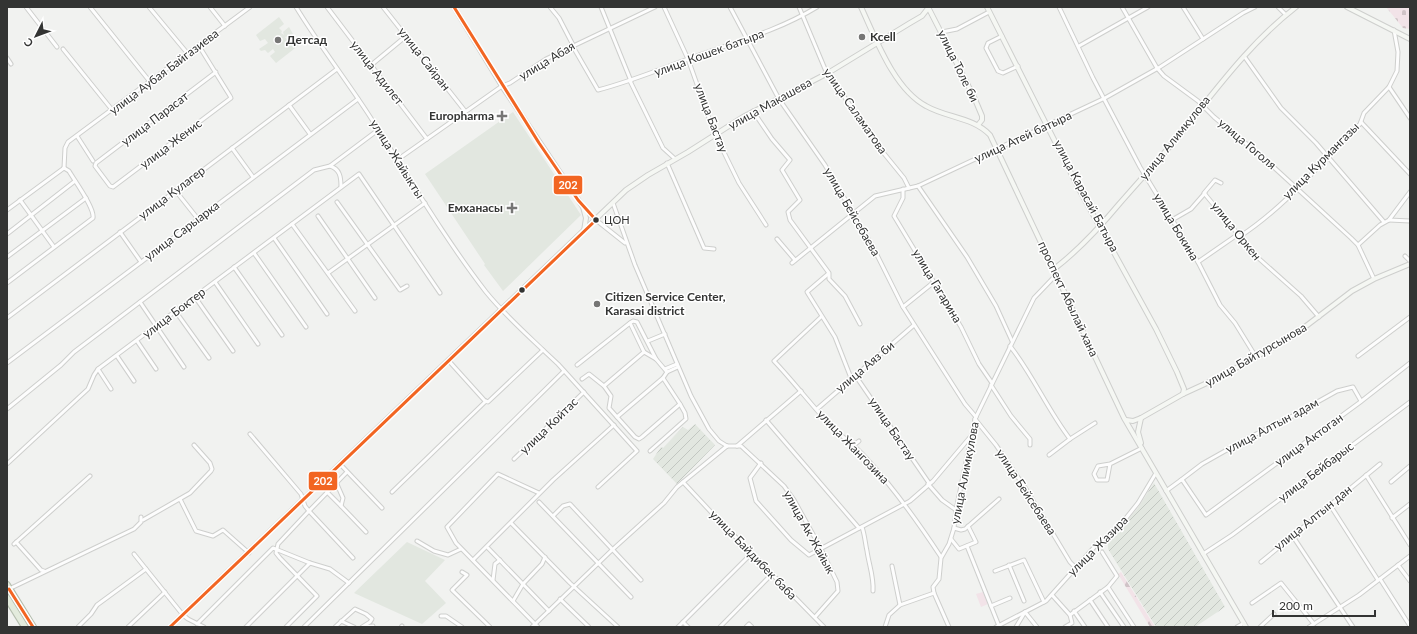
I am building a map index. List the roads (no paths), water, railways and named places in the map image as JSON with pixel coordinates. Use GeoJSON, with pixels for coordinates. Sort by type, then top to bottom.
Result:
{"type":"FeatureCollection","features":[{"type":"Feature","properties":{"kind":"highway"},"geometry":{"type":"LineString","coordinates":[[8,587],[33,627]]}},
{"type":"Feature","properties":{"kind":"highway"},"geometry":{"type":"LineString","coordinates":[[7,598],[25,627]]}},
{"type":"Feature","properties":{"kind":"street"},"geometry":{"type":"LineString","coordinates":[[26,7],[57,46]]}},
{"type":"Feature","properties":{"kind":"street"},"geometry":{"type":"LineString","coordinates":[[90,7],[151,83]]}},
{"type":"Feature","properties":{"kind":"street"},"geometry":{"type":"LineString","coordinates":[[149,7],[188,54]]}},
{"type":"Feature","properties":{"kind":"street"},"geometry":{"type":"LineString","coordinates":[[210,7],[226,26]]}},
{"type":"Feature","properties":{"kind":"street","name":"улица Аубая Байгазиева"},"geometry":{"type":"LineString","coordinates":[[64,168],[64,148],[68,142],[151,83],[226,26],[244,9],[250,7]]}},
{"type":"Feature","properties":{"kind":"street","name":"улица Жайыкты"},"geometry":{"type":"LineString","coordinates":[[296,7],[358,98],[471,272],[501,310],[564,371],[637,451],[598,487]]}},
{"type":"Feature","properties":{"kind":"street","name":"улица Адилет"},"geometry":{"type":"LineString","coordinates":[[327,7],[370,66],[402,104],[427,139]]}},
{"type":"Feature","properties":{"kind":"street","name":"улица Сайран"},"geometry":{"type":"LineString","coordinates":[[383,7],[465,112]]}},
{"type":"Feature","properties":{"kind":"street"},"geometry":{"type":"LineString","coordinates":[[454,7],[502,86],[583,207],[596,220],[627,244]]}},
{"type":"Feature","properties":{"kind":"street"},"geometry":{"type":"LineString","coordinates":[[550,7],[559,18],[572,45]]}},
{"type":"Feature","properties":{"kind":"street"},"geometry":{"type":"LineString","coordinates":[[601,7],[631,81],[660,143],[674,158]]}},
{"type":"Feature","properties":{"kind":"street","name":"улица Абая"},"geometry":{"type":"LineString","coordinates":[[397,160],[502,86],[510,83],[546,59],[572,45],[655,7]]}},
{"type":"Feature","properties":{"kind":"street","name":"улица Бастау"},"geometry":{"type":"LineString","coordinates":[[664,7],[688,59],[715,134],[739,183],[766,225]]}},
{"type":"Feature","properties":{"kind":"street","name":"улица Бейсебаева"},"geometry":{"type":"LineString","coordinates":[[730,7],[779,99],[817,152],[854,213],[914,325],[964,404],[976,418],[1020,481],[1070,562],[1075,567]]}},
{"type":"Feature","properties":{"kind":"street","name":"улица Саламатова"},"geometry":{"type":"LineString","coordinates":[[799,7],[828,72],[882,151],[904,178],[909,188]]}},
{"type":"Feature","properties":{"kind":"street","name":"улица Кошек батыра"},"geometry":{"type":"LineString","coordinates":[[572,45],[598,90],[631,81],[688,59],[748,40],[802,16],[817,7]]}},
{"type":"Feature","properties":{"kind":"street","name":"проспект Абылай хана"},"geometry":{"type":"LineString","coordinates":[[861,7],[894,74],[917,101],[931,109],[978,125],[990,135],[1125,420],[1245,625]]}},
{"type":"Feature","properties":{"kind":"street","name":"улица Макашева"},"geometry":{"type":"LineString","coordinates":[[170,627],[633,185],[674,158],[688,152],[715,134],[828,72],[879,42],[922,16],[928,7]]}},
{"type":"Feature","properties":{"kind":"street","name":"улица Толе би"},"geometry":{"type":"LineString","coordinates":[[928,7],[974,97],[982,116],[982,120],[978,125]]}},
{"type":"Feature","properties":{"kind":"street","name":"улица Бокина"},"geometry":{"type":"LineString","coordinates":[[1059,7],[1145,175],[1198,262],[1220,306],[1235,323],[1256,357]]}},
{"type":"Feature","properties":{"kind":"street","name":"улица Гоголя"},"geometry":{"type":"LineString","coordinates":[[1122,7],[1157,68],[1164,76],[1202,105],[1297,188],[1358,245],[1374,279]]}},
{"type":"Feature","properties":{"kind":"street"},"geometry":{"type":"LineString","coordinates":[[1079,46],[1148,7]]}},
{"type":"Feature","properties":{"kind":"street"},"geometry":{"type":"LineString","coordinates":[[1182,7],[1203,39]]}},
{"type":"Feature","properties":{"kind":"street","name":"улица Атей батыра"},"geometry":{"type":"LineString","coordinates":[[792,263],[879,193],[918,186],[1105,98],[1157,68],[1255,7]]}},
{"type":"Feature","properties":{"kind":"street"},"geometry":{"type":"LineString","coordinates":[[1278,7],[1286,15]]}},
{"type":"Feature","properties":{"kind":"street","name":"улица Алимкулова"},"geometry":{"type":"LineString","coordinates":[[1054,269],[1080,247],[1145,175],[1244,56],[1296,7]]}},
{"type":"Feature","properties":{"kind":"street"},"geometry":{"type":"LineString","coordinates":[[1347,7],[1410,39]]}},
{"type":"Feature","properties":{"kind":"street"},"geometry":{"type":"LineString","coordinates":[[942,32],[957,28],[988,9]]}},
{"type":"Feature","properties":{"kind":"street","name":"улица Карасай Батыра"},"geometry":{"type":"LineString","coordinates":[[988,9],[1099,226],[1134,287],[1183,386]]}},
{"type":"Feature","properties":{"kind":"street","name":"улица Курмангазы"},"geometry":{"type":"LineString","coordinates":[[1198,262],[1257,225],[1297,188],[1361,122],[1364,113],[1389,87],[1397,71],[1398,63],[1394,30]]}},
{"type":"Feature","properties":{"kind":"street"},"geometry":{"type":"LineString","coordinates":[[1002,36],[988,43],[986,48],[998,71],[1002,73],[1018,66]]}},
{"type":"Feature","properties":{"kind":"street"},"geometry":{"type":"LineString","coordinates":[[370,66],[405,37]]}},
{"type":"Feature","properties":{"kind":"street"},"geometry":{"type":"LineString","coordinates":[[199,46],[216,72]]}},
{"type":"Feature","properties":{"kind":"street"},"geometry":{"type":"LineString","coordinates":[[63,49],[113,110]]}},
{"type":"Feature","properties":{"kind":"street"},"geometry":{"type":"LineString","coordinates":[[1244,56],[1281,108],[1328,156],[1384,222]]}},
{"type":"Feature","properties":{"kind":"street"},"geometry":{"type":"LineString","coordinates":[[7,58],[12,64]]}},
{"type":"Feature","properties":{"kind":"street","name":"улица Кулагер"},"geometry":{"type":"LineString","coordinates":[[7,318],[337,69]]}},
{"type":"Feature","properties":{"kind":"street","name":"улица Женис"},"geometry":{"type":"LineString","coordinates":[[110,186],[113,187],[231,98],[216,72]]}},
{"type":"Feature","properties":{"kind":"street","name":"улица Парасат"},"geometry":{"type":"LineString","coordinates":[[110,186],[95,166],[96,163],[216,72]]}},
{"type":"Feature","properties":{"kind":"street"},"geometry":{"type":"LineString","coordinates":[[1389,87],[1410,118]]}},
{"type":"Feature","properties":{"kind":"street","name":"улица Сарыарка"},"geometry":{"type":"LineString","coordinates":[[7,363],[358,98]]}},
{"type":"Feature","properties":{"kind":"street"},"geometry":{"type":"LineString","coordinates":[[289,105],[310,134]]}},
{"type":"Feature","properties":{"kind":"street"},"geometry":{"type":"LineString","coordinates":[[753,112],[772,139],[790,160],[782,170],[800,200],[788,212],[793,226],[829,273],[828,274],[832,284],[845,296],[860,324]]}},
{"type":"Feature","properties":{"kind":"street"},"geometry":{"type":"LineString","coordinates":[[1361,122],[1410,174]]}},
{"type":"Feature","properties":{"kind":"street"},"geometry":{"type":"LineString","coordinates":[[7,409],[61,365],[74,352],[314,170],[330,166],[378,130]]}},
{"type":"Feature","properties":{"kind":"street"},"geometry":{"type":"LineString","coordinates":[[77,136],[92,161]]}},
{"type":"Feature","properties":{"kind":"street"},"geometry":{"type":"LineString","coordinates":[[232,148],[253,177]]}},
{"type":"Feature","properties":{"kind":"street"},"geometry":{"type":"LineString","coordinates":[[667,163],[704,248],[714,249]]}},
{"type":"Feature","properties":{"kind":"street"},"geometry":{"type":"LineString","coordinates":[[330,166],[339,172],[342,186]]}},
{"type":"Feature","properties":{"kind":"street"},"geometry":{"type":"LineString","coordinates":[[7,210],[64,168],[69,171],[93,211],[93,218],[7,283]]}},
{"type":"Feature","properties":{"kind":"street","name":"улица Боктер"},"geometry":{"type":"LineString","coordinates":[[7,464],[88,389],[98,369],[359,174],[394,226]]}},
{"type":"Feature","properties":{"kind":"street","name":"улица Оркен"},"geometry":{"type":"LineString","coordinates":[[1220,183],[1215,180],[1205,194],[1223,214],[1238,236],[1264,265],[1301,296],[1319,317]]}},
{"type":"Feature","properties":{"kind":"street"},"geometry":{"type":"LineString","coordinates":[[7,234],[75,181]]}},
{"type":"Feature","properties":{"kind":"street"},"geometry":{"type":"LineString","coordinates":[[918,186],[967,257],[996,306],[1012,341]]}},
{"type":"Feature","properties":{"kind":"street","name":"улица Гагарина"},"geometry":{"type":"LineString","coordinates":[[903,189],[903,198],[894,216],[934,282],[991,384],[1011,416],[1030,439],[1030,445]]}},
{"type":"Feature","properties":{"kind":"street"},"geometry":{"type":"LineString","coordinates":[[175,190],[198,219]]}},
{"type":"Feature","properties":{"kind":"street"},"geometry":{"type":"LineString","coordinates":[[1389,220],[1410,192]]}},
{"type":"Feature","properties":{"kind":"street"},"geometry":{"type":"LineString","coordinates":[[1172,220],[1191,209],[1205,194]]}},
{"type":"Feature","properties":{"kind":"street"},"geometry":{"type":"LineString","coordinates":[[7,257],[86,198]]}},
{"type":"Feature","properties":{"kind":"street"},"geometry":{"type":"LineString","coordinates":[[20,200],[54,247]]}},
{"type":"Feature","properties":{"kind":"street"},"geometry":{"type":"LineString","coordinates":[[338,202],[400,290],[407,286]]}},
{"type":"Feature","properties":{"kind":"street"},"geometry":{"type":"LineString","coordinates":[[328,273],[425,203]]}},
{"type":"Feature","properties":{"kind":"street"},"geometry":{"type":"LineString","coordinates":[[613,203],[627,244],[678,365],[702,418],[719,441],[727,446],[737,446],[801,391]]}},
{"type":"Feature","properties":{"kind":"street"},"geometry":{"type":"LineString","coordinates":[[583,207],[586,218],[584,232]]}},
{"type":"Feature","properties":{"kind":"street"},"geometry":{"type":"LineString","coordinates":[[318,216],[375,298]]}},
{"type":"Feature","properties":{"kind":"street"},"geometry":{"type":"LineString","coordinates":[[1358,245],[1384,222],[1389,220],[1410,221]]}},
{"type":"Feature","properties":{"kind":"street"},"geometry":{"type":"LineString","coordinates":[[292,224],[355,311]]}},
{"type":"Feature","properties":{"kind":"street"},"geometry":{"type":"LineString","coordinates":[[394,226],[440,293]]}},
{"type":"Feature","properties":{"kind":"street"},"geometry":{"type":"LineString","coordinates":[[120,232],[141,262]]}},
{"type":"Feature","properties":{"kind":"street"},"geometry":{"type":"LineString","coordinates":[[274,238],[328,314]]}},
{"type":"Feature","properties":{"kind":"street"},"geometry":{"type":"LineString","coordinates":[[777,239],[796,260]]}},
{"type":"Feature","properties":{"kind":"street"},"geometry":{"type":"LineString","coordinates":[[254,253],[306,327]]}},
{"type":"Feature","properties":{"kind":"street"},"geometry":{"type":"LineString","coordinates":[[1405,256],[1410,263]]}},
{"type":"Feature","properties":{"kind":"street","name":"улица Байтурсынова"},"geometry":{"type":"LineString","coordinates":[[1141,418],[1183,394],[1220,377],[1293,336],[1352,292],[1374,279],[1410,263]]}},
{"type":"Feature","properties":{"kind":"street"},"geometry":{"type":"LineString","coordinates":[[234,267],[282,335]]}},
{"type":"Feature","properties":{"kind":"street"},"geometry":{"type":"LineString","coordinates":[[828,274],[807,291],[821,317],[835,337],[851,378]]}},
{"type":"Feature","properties":{"kind":"street","name":"улица Алимкулова"},"geometry":{"type":"LineString","coordinates":[[934,593],[933,587],[939,579],[941,558],[951,539],[954,528],[956,510],[976,418],[991,384],[1034,298],[1056,275]]}},
{"type":"Feature","properties":{"kind":"street"},"geometry":{"type":"LineString","coordinates":[[215,282],[258,344]]}},
{"type":"Feature","properties":{"kind":"street"},"geometry":{"type":"LineString","coordinates":[[903,307],[934,282]]}},
{"type":"Feature","properties":{"kind":"street"},"geometry":{"type":"LineString","coordinates":[[195,297],[233,351]]}},
{"type":"Feature","properties":{"kind":"street"},"geometry":{"type":"LineString","coordinates":[[140,302],[184,367]]}},
{"type":"Feature","properties":{"kind":"street"},"geometry":{"type":"LineString","coordinates":[[176,312],[208,358]]}},
{"type":"Feature","properties":{"kind":"street","name":"улица Жангозина"},"geometry":{"type":"LineString","coordinates":[[821,317],[774,361],[833,428],[854,445],[905,504],[911,516],[941,558]]}},
{"type":"Feature","properties":{"kind":"street"},"geometry":{"type":"LineString","coordinates":[[1358,356],[1410,317]]}},
{"type":"Feature","properties":{"kind":"street"},"geometry":{"type":"LineString","coordinates":[[577,365],[633,321],[637,322],[656,359]]}},
{"type":"Feature","properties":{"kind":"street"},"geometry":{"type":"LineString","coordinates":[[630,323],[644,352],[656,359],[666,370]]}},
{"type":"Feature","properties":{"kind":"street","name":"улица Аяз би"},"geometry":{"type":"LineString","coordinates":[[816,409],[914,325]]}},
{"type":"Feature","properties":{"kind":"street"},"geometry":{"type":"LineString","coordinates":[[648,341],[665,334]]}},
{"type":"Feature","properties":{"kind":"street"},"geometry":{"type":"LineString","coordinates":[[137,341],[156,369]]}},
{"type":"Feature","properties":{"kind":"street"},"geometry":{"type":"LineString","coordinates":[[1010,346],[1022,361],[1058,425],[1070,439]]}},
{"type":"Feature","properties":{"kind":"street"},"geometry":{"type":"LineString","coordinates":[[392,492],[486,401],[488,402],[543,350]]}},
{"type":"Feature","properties":{"kind":"street"},"geometry":{"type":"LineString","coordinates":[[604,386],[644,352]]}},
{"type":"Feature","properties":{"kind":"street"},"geometry":{"type":"LineString","coordinates":[[117,356],[134,381]]}},
{"type":"Feature","properties":{"kind":"street"},"geometry":{"type":"LineString","coordinates":[[448,360],[486,401]]}},
{"type":"Feature","properties":{"kind":"street","name":"улица Актоган"},"geometry":{"type":"LineString","coordinates":[[1181,480],[1188,486],[1206,515],[1410,363]]}},
{"type":"Feature","properties":{"kind":"street"},"geometry":{"type":"LineString","coordinates":[[666,370],[678,365]]}},
{"type":"Feature","properties":{"kind":"street"},"geometry":{"type":"LineString","coordinates":[[98,369],[111,389]]}},
{"type":"Feature","properties":{"kind":"street"},"geometry":{"type":"LineString","coordinates":[[617,417],[664,378],[666,370]]}},
{"type":"Feature","properties":{"kind":"street"},"geometry":{"type":"LineString","coordinates":[[304,627],[564,371]]}},
{"type":"Feature","properties":{"kind":"street"},"geometry":{"type":"LineString","coordinates":[[582,379],[589,374],[604,386],[612,396],[609,408],[639,439],[680,404]]}},
{"type":"Feature","properties":{"kind":"street","name":"улица Бастау"},"geometry":{"type":"LineString","coordinates":[[855,375],[929,484],[942,500],[956,510]]}},
{"type":"Feature","properties":{"kind":"street"},"geometry":{"type":"LineString","coordinates":[[650,451],[686,419],[685,413],[664,378]]}},
{"type":"Feature","properties":{"kind":"street"},"geometry":{"type":"LineString","coordinates":[[1183,386],[1190,391]]}},
{"type":"Feature","properties":{"kind":"street"},"geometry":{"type":"LineString","coordinates":[[1183,386],[1183,394]]}},
{"type":"Feature","properties":{"kind":"street","name":"улица Алтын адам"},"geometry":{"type":"LineString","coordinates":[[1181,480],[1202,464],[1238,443],[1287,420],[1337,391],[1353,387],[1361,401]]}},
{"type":"Feature","properties":{"kind":"street","name":"улица Койтас"},"geometry":{"type":"LineString","coordinates":[[514,460],[584,392]]}},
{"type":"Feature","properties":{"kind":"street","name":"улица Бейбарыс"},"geometry":{"type":"LineString","coordinates":[[1203,554],[1222,542],[1410,402]]}},
{"type":"Feature","properties":{"kind":"street"},"geometry":{"type":"LineString","coordinates":[[1125,420],[1133,421],[1141,418]]}},
{"type":"Feature","properties":{"kind":"street"},"geometry":{"type":"LineString","coordinates":[[1110,464],[1107,480],[1100,481],[1095,478],[1094,472],[1098,466],[1110,464],[1142,448],[1138,432],[1141,418]]}},
{"type":"Feature","properties":{"kind":"street"},"geometry":{"type":"LineString","coordinates":[[766,420],[860,528],[867,542],[866,549],[874,584],[873,591]]}},
{"type":"Feature","properties":{"kind":"street"},"geometry":{"type":"LineString","coordinates":[[1049,455],[1095,423]]}},
{"type":"Feature","properties":{"kind":"street"},"geometry":{"type":"LineString","coordinates":[[473,560],[539,494],[614,425]]}},
{"type":"Feature","properties":{"kind":"street"},"geometry":{"type":"LineString","coordinates":[[250,434],[301,494],[305,506],[309,511],[353,558]]}},
{"type":"Feature","properties":{"kind":"street"},"geometry":{"type":"LineString","coordinates":[[761,463],[750,478],[756,501],[806,554],[809,555],[820,547],[905,504],[929,484],[971,436]]}},
{"type":"Feature","properties":{"kind":"street"},"geometry":{"type":"LineString","coordinates":[[854,445],[859,441]]}},
{"type":"Feature","properties":{"kind":"street"},"geometry":{"type":"LineString","coordinates":[[8,587],[134,529],[142,519],[190,493],[212,469],[210,463],[194,445]]}},
{"type":"Feature","properties":{"kind":"street"},"geometry":{"type":"LineString","coordinates":[[532,627],[612,550],[659,508],[683,482],[727,446]]}},
{"type":"Feature","properties":{"kind":"street","name":"улица Ак Жайык"},"geometry":{"type":"LineString","coordinates":[[737,446],[741,446],[761,463],[784,486],[794,500],[820,547],[839,587],[837,593],[815,617]]}},
{"type":"Feature","properties":{"kind":"street"},"geometry":{"type":"LineString","coordinates":[[340,464],[382,508]]}},
{"type":"Feature","properties":{"kind":"street","name":"улица Алтын дан"},"geometry":{"type":"LineString","coordinates":[[1260,562],[1380,464]]}},
{"type":"Feature","properties":{"kind":"street"},"geometry":{"type":"LineString","coordinates":[[1391,482],[1410,466]]}},
{"type":"Feature","properties":{"kind":"street"},"geometry":{"type":"LineString","coordinates":[[286,627],[317,596],[280,558],[276,549],[278,544],[347,472]]}},
{"type":"Feature","properties":{"kind":"street","name":"улица Жазира"},"geometry":{"type":"LineString","coordinates":[[998,626],[1044,602],[1052,595],[1075,567],[1097,544],[1118,528],[1138,502],[1156,473]]}},
{"type":"Feature","properties":{"kind":"street"},"geometry":{"type":"LineString","coordinates":[[538,627],[462,549],[449,533],[447,527],[498,474],[501,474],[539,494]]}},
{"type":"Feature","properties":{"kind":"street"},"geometry":{"type":"LineString","coordinates":[[1366,475],[1410,544]]}},
{"type":"Feature","properties":{"kind":"street"},"geometry":{"type":"LineString","coordinates":[[44,571],[41,570],[15,543],[90,476]]}},
{"type":"Feature","properties":{"kind":"street"},"geometry":{"type":"LineString","coordinates":[[1166,490],[1181,480]]}},
{"type":"Feature","properties":{"kind":"street"},"geometry":{"type":"LineString","coordinates":[[336,482],[343,498],[341,506]]}},
{"type":"Feature","properties":{"kind":"street","name":"улица Байдибек баба"},"geometry":{"type":"LineString","coordinates":[[683,482],[751,554],[824,627]]}},
{"type":"Feature","properties":{"kind":"street"},"geometry":{"type":"LineString","coordinates":[[327,492],[366,532]]}},
{"type":"Feature","properties":{"kind":"street"},"geometry":{"type":"LineString","coordinates":[[180,499],[196,531],[213,536],[223,530],[249,553]]}},
{"type":"Feature","properties":{"kind":"street"},"geometry":{"type":"LineString","coordinates":[[954,528],[961,530],[968,526],[998,499]]}},
{"type":"Feature","properties":{"kind":"street"},"geometry":{"type":"LineString","coordinates":[[539,502],[631,597]]}},
{"type":"Feature","properties":{"kind":"street"},"geometry":{"type":"LineString","coordinates":[[553,516],[563,506],[570,504],[641,580]]}},
{"type":"Feature","properties":{"kind":"street"},"geometry":{"type":"LineString","coordinates":[[1392,518],[1410,504]]}},
{"type":"Feature","properties":{"kind":"street"},"geometry":{"type":"LineString","coordinates":[[1330,505],[1410,626]]}},
{"type":"Feature","properties":{"kind":"street"},"geometry":{"type":"LineString","coordinates":[[298,506],[305,506]]}},
{"type":"Feature","properties":{"kind":"street"},"geometry":{"type":"LineString","coordinates":[[511,523],[574,586],[618,627]]}},
{"type":"Feature","properties":{"kind":"street"},"geometry":{"type":"LineString","coordinates":[[951,539],[957,548],[976,542],[968,526]]}},
{"type":"Feature","properties":{"kind":"street"},"geometry":{"type":"LineString","coordinates":[[1292,535],[1353,627]]}},
{"type":"Feature","properties":{"kind":"street"},"geometry":{"type":"LineString","coordinates":[[417,541],[434,551],[448,556],[462,549]]}},
{"type":"Feature","properties":{"kind":"street"},"geometry":{"type":"LineString","coordinates":[[967,546],[998,626]]}},
{"type":"Feature","properties":{"kind":"street"},"geometry":{"type":"LineString","coordinates":[[197,624],[273,548],[310,563],[330,569],[349,583]]}},
{"type":"Feature","properties":{"kind":"street"},"geometry":{"type":"LineString","coordinates":[[488,548],[549,611]]}},
{"type":"Feature","properties":{"kind":"street"},"geometry":{"type":"LineString","coordinates":[[1070,615],[1108,587],[1117,576],[1102,552]]}},
{"type":"Feature","properties":{"kind":"street"},"geometry":{"type":"LineString","coordinates":[[134,554],[184,615],[204,627]]}},
{"type":"Feature","properties":{"kind":"street"},"geometry":{"type":"LineString","coordinates":[[678,627],[751,554]]}},
{"type":"Feature","properties":{"kind":"street"},"geometry":{"type":"LineString","coordinates":[[1309,627],[1379,580],[1410,556]]}},
{"type":"Feature","properties":{"kind":"street"},"geometry":{"type":"LineString","coordinates":[[513,601],[523,584],[542,564],[546,557]]}},
{"type":"Feature","properties":{"kind":"street"},"geometry":{"type":"LineString","coordinates":[[492,580],[494,564],[500,560]]}},
{"type":"Feature","properties":{"kind":"street"},"geometry":{"type":"LineString","coordinates":[[995,571],[1024,560],[1044,602]]}},
{"type":"Feature","properties":{"kind":"street"},"geometry":{"type":"LineString","coordinates":[[246,627],[310,563]]}},
{"type":"Feature","properties":{"kind":"street"},"geometry":{"type":"LineString","coordinates":[[892,566],[900,605]]}},
{"type":"Feature","properties":{"kind":"street"},"geometry":{"type":"LineString","coordinates":[[1009,566],[1024,602]]}},
{"type":"Feature","properties":{"kind":"street"},"geometry":{"type":"LineString","coordinates":[[1398,566],[1410,581]]}},
{"type":"Feature","properties":{"kind":"street"},"geometry":{"type":"LineString","coordinates":[[78,627],[91,614],[97,605],[146,569]]}},
{"type":"Feature","properties":{"kind":"street"},"geometry":{"type":"LineString","coordinates":[[462,572],[467,575],[452,590],[490,627]]}},
{"type":"Feature","properties":{"kind":"street"},"geometry":{"type":"LineString","coordinates":[[720,627],[772,574]]}},
{"type":"Feature","properties":{"kind":"street"},"geometry":{"type":"LineString","coordinates":[[1252,603],[1282,582],[1314,624]]}},
{"type":"Feature","properties":{"kind":"street"},"geometry":{"type":"LineString","coordinates":[[1108,587],[1134,627]]}},
{"type":"Feature","properties":{"kind":"street"},"geometry":{"type":"LineString","coordinates":[[128,627],[165,592]]}},
{"type":"Feature","properties":{"kind":"street"},"geometry":{"type":"LineString","coordinates":[[1100,592],[1124,627]]}},
{"type":"Feature","properties":{"kind":"street"},"geometry":{"type":"LineString","coordinates":[[885,627],[888,615],[900,605],[934,593],[949,627]]}},
{"type":"Feature","properties":{"kind":"street"},"geometry":{"type":"LineString","coordinates":[[1052,595],[1070,615],[1074,627]]}},
{"type":"Feature","properties":{"kind":"street"},"geometry":{"type":"LineString","coordinates":[[991,606],[1010,598]]}},
{"type":"Feature","properties":{"kind":"street"},"geometry":{"type":"LineString","coordinates":[[560,599],[589,627]]}},
{"type":"Feature","properties":{"kind":"street"},"geometry":{"type":"LineString","coordinates":[[1090,600],[1108,627]]}},
{"type":"Feature","properties":{"kind":"street"},"geometry":{"type":"LineString","coordinates":[[335,627],[355,610],[366,614],[373,621],[363,627]]}},
{"type":"Feature","properties":{"kind":"street"},"geometry":{"type":"LineString","coordinates":[[1074,611],[1085,627]]}},
{"type":"Feature","properties":{"kind":"street"},"geometry":{"type":"LineString","coordinates":[[1016,627],[1025,612],[1037,627]]}},
{"type":"Feature","properties":{"kind":"street"},"geometry":{"type":"LineString","coordinates":[[1260,627],[1274,614]]}},
{"type":"Feature","properties":{"kind":"street"},"geometry":{"type":"LineString","coordinates":[[441,616],[446,616],[462,627]]}},
{"type":"Feature","properties":{"kind":"street"},"geometry":{"type":"LineString","coordinates":[[341,621],[347,627]]}},
{"type":"Feature","properties":{"kind":"street"},"geometry":{"type":"LineString","coordinates":[[341,621],[354,627]]}},
{"type":"Feature","properties":{"kind":"street"},"geometry":{"type":"LineString","coordinates":[[683,622],[688,627]]}},
{"type":"Feature","properties":{"kind":"street"},"geometry":{"type":"LineString","coordinates":[[1065,627],[1072,623]]}},
{"type":"Feature","properties":{"kind":"street"},"geometry":{"type":"LineString","coordinates":[[746,627],[750,624],[752,627]]}},
{"type":"Feature","properties":{"kind":"street"},"geometry":{"type":"LineString","coordinates":[[1237,627],[1245,625]]}},
{"type":"Feature","properties":{"kind":"street"},"geometry":{"type":"LineString","coordinates":[[363,627],[373,626]]}},
{"type":"Feature","properties":{"kind":"place","name":"Kcell"},"geometry":{"type":"Point","coordinates":[862,37]}},
{"type":"Feature","properties":{"kind":"place","name":"Детсад"},"geometry":{"type":"Point","coordinates":[278,40]}},
{"type":"Feature","properties":{"kind":"place","name":"Europharma"},"geometry":{"type":"Point","coordinates":[502,116]}},
{"type":"Feature","properties":{"kind":"place","name":"Емханасы"},"geometry":{"type":"Point","coordinates":[512,208]}},
{"type":"Feature","properties":{"kind":"place","name":"ЦОН"},"geometry":{"type":"Point","coordinates":[596,220]}},
{"type":"Feature","properties":{"kind":"place","name":"Citizen Service Center, Karasai district"},"geometry":{"type":"Point","coordinates":[597,304]}}]}
